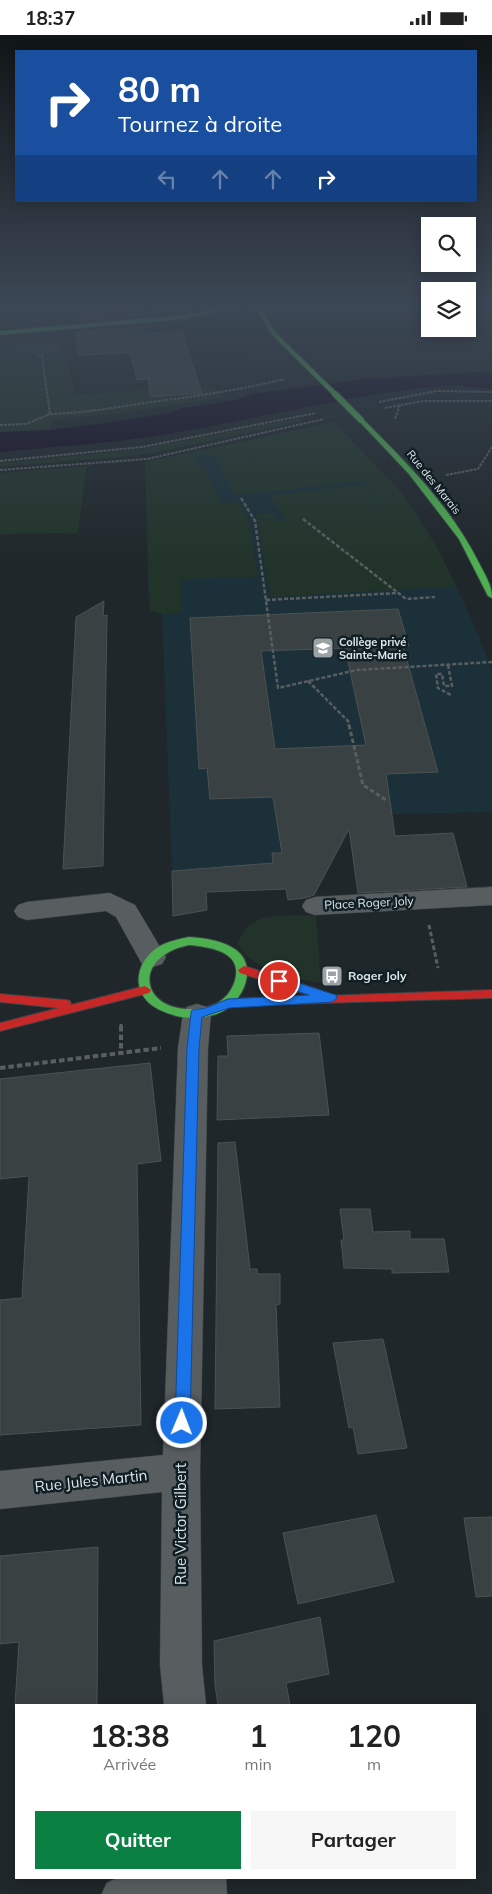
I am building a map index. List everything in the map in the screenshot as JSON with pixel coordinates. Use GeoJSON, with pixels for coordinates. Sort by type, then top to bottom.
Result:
{"type":"FeatureCollection","features":[{"type":"Feature","properties":{"kind":"main road","name":"Rue des Marais"},"geometry":{"type":"LineString","coordinates":[[331,390],[412,472],[464,539],[492,596]]}},
{"type":"Feature","properties":{"kind":"main road"},"geometry":{"type":"LineString","coordinates":[[203,941],[227,949],[240,962],[244,970],[242,988],[236,996],[228,1003],[208,1012],[197,1013],[183,1013],[165,1008],[151,998],[145,990],[143,973],[152,957],[175,944],[203,941]]}},
{"type":"Feature","properties":{"kind":"main road"},"geometry":{"type":"LineString","coordinates":[[244,970],[332,998]]}},
{"type":"Feature","properties":{"kind":"main road"},"geometry":{"type":"LineString","coordinates":[[0,1027],[145,990]]}},
{"type":"Feature","properties":{"kind":"main road"},"geometry":{"type":"LineString","coordinates":[[228,1003],[492,994]]}},
{"type":"Feature","properties":{"kind":"main road"},"geometry":{"type":"LineString","coordinates":[[0,998],[82,1005]]}},
{"type":"Feature","properties":{"kind":"street","name":"Place Roger Joly"},"geometry":{"type":"LineString","coordinates":[[315,906],[492,896]]}},
{"type":"Feature","properties":{"kind":"street"},"geometry":{"type":"LineString","coordinates":[[27,911],[110,902],[126,911],[152,957]]}},
{"type":"Feature","properties":{"kind":"street","name":"Rue Victor Gilbert"},"geometry":{"type":"LineString","coordinates":[[185,1704],[181,1665],[181,1472],[193,1048],[197,1013]]}},
{"type":"Feature","properties":{"kind":"street","name":"Rue Jules Martin"},"geometry":{"type":"LineString","coordinates":[[0,1490],[181,1472]]}},
{"type":"Feature","properties":{"kind":"lane"},"geometry":{"type":"LineString","coordinates":[[118,1894],[204,1886]]}},
{"type":"Feature","properties":{"kind":"path"},"geometry":{"type":"LineString","coordinates":[[47,390],[50,414]]}},
{"type":"Feature","properties":{"kind":"path"},"geometry":{"type":"LineString","coordinates":[[0,425],[26,424],[50,414],[78,413],[237,390]]}},
{"type":"Feature","properties":{"kind":"path"},"geometry":{"type":"LineString","coordinates":[[372,403],[437,391],[492,392]]}},
{"type":"Feature","properties":{"kind":"path"},"geometry":{"type":"LineString","coordinates":[[392,399],[400,405]]}},
{"type":"Feature","properties":{"kind":"path"},"geometry":{"type":"LineString","coordinates":[[382,408],[423,401],[492,401]]}},
{"type":"Feature","properties":{"kind":"path"},"geometry":{"type":"LineString","coordinates":[[0,461],[142,447],[322,411]]}},
{"type":"Feature","properties":{"kind":"path"},"geometry":{"type":"LineString","coordinates":[[0,470],[147,459],[330,418]]}},
{"type":"Feature","properties":{"kind":"path"},"geometry":{"type":"LineString","coordinates":[[412,472],[431,470],[441,475],[478,469],[492,447]]}},
{"type":"Feature","properties":{"kind":"path"},"geometry":{"type":"LineString","coordinates":[[241,498],[255,521],[278,688],[357,670],[492,662]]}},
{"type":"Feature","properties":{"kind":"path"},"geometry":{"type":"LineString","coordinates":[[303,519],[406,599],[435,597]]}},
{"type":"Feature","properties":{"kind":"path"},"geometry":{"type":"LineString","coordinates":[[266,600],[398,593]]}},
{"type":"Feature","properties":{"kind":"path"},"geometry":{"type":"LineString","coordinates":[[448,665],[452,686],[444,686],[442,673],[436,673],[438,688],[451,695]]}},
{"type":"Feature","properties":{"kind":"path"},"geometry":{"type":"LineString","coordinates":[[308,681],[348,721],[363,785],[386,800]]}},
{"type":"Feature","properties":{"kind":"path","name":"Place Roger Joly"},"geometry":{"type":"LineString","coordinates":[[424,900],[443,996]]}},
{"type":"Feature","properties":{"kind":"path"},"geometry":{"type":"LineString","coordinates":[[0,1069],[162,1047],[193,1048]]}},
{"type":"Feature","properties":{"kind":"shaded area"},"geometry":{"type":"Polygon","coordinates":[[[284,390],[409,390],[370,395],[155,436],[0,452],[0,432],[50,430],[120,421],[164,414],[182,408],[235,400],[253,394],[284,390]]]}},
{"type":"Feature","properties":{"kind":"shaded area","name":"Collège privé Sainte-Marie"},"geometry":{"type":"Polygon","coordinates":[[[334,422],[401,492],[418,515],[438,549],[474,624],[492,671],[492,812],[348,817],[292,852],[273,853],[273,863],[172,871],[162,614],[150,611],[145,462],[334,422]]]}},
{"type":"Feature","properties":{"kind":"green space"},"geometry":{"type":"Polygon","coordinates":[[[0,390],[74,390],[75,395],[138,390],[216,390],[228,397],[128,412],[53,420],[50,430],[0,432],[0,390]]]}},
{"type":"Feature","properties":{"kind":"green space"},"geometry":{"type":"Polygon","coordinates":[[[298,418],[303,421],[158,452],[132,456],[0,467],[0,463],[140,449],[298,418]]]}},
{"type":"Feature","properties":{"kind":"green space"},"geometry":{"type":"Polygon","coordinates":[[[334,422],[401,492],[438,549],[456,586],[271,597],[256,514],[272,513],[278,522],[285,521],[270,496],[365,484],[384,508],[364,481],[235,495],[213,454],[196,457],[199,467],[205,467],[222,504],[239,502],[249,520],[258,577],[181,579],[182,612],[162,614],[150,611],[145,462],[334,422]]]}},
{"type":"Feature","properties":{"kind":"green space"},"geometry":{"type":"Polygon","coordinates":[[[87,466],[78,533],[0,534],[0,473],[87,466]]]}},
{"type":"Feature","properties":{"kind":"green space"},"geometry":{"type":"Polygon","coordinates":[[[316,915],[321,983],[286,976],[264,967],[245,954],[238,944],[242,933],[259,920],[281,916],[316,915]]]}},
{"type":"Feature","properties":{"kind":"building"},"geometry":{"type":"Polygon","coordinates":[[[150,390],[201,390],[202,393],[151,397],[150,390]]]}},
{"type":"Feature","properties":{"kind":"building"},"geometry":{"type":"Polygon","coordinates":[[[104,601],[103,616],[107,615],[103,866],[63,869],[76,617],[104,601]]]}},
{"type":"Feature","properties":{"kind":"building"},"geometry":{"type":"Polygon","coordinates":[[[398,609],[409,646],[403,646],[438,772],[386,774],[395,836],[453,833],[467,887],[358,893],[349,829],[314,895],[288,900],[286,889],[206,892],[207,910],[173,916],[172,871],[273,863],[272,853],[282,853],[273,797],[210,799],[207,768],[199,769],[190,618],[398,609]],[[345,648],[261,651],[275,749],[366,745],[345,648]]]}},
{"type":"Feature","properties":{"kind":"building"},"geometry":{"type":"Polygon","coordinates":[[[319,1033],[329,1115],[217,1120],[218,1056],[228,1056],[227,1036],[319,1033]]]}},
{"type":"Feature","properties":{"kind":"building"},"geometry":{"type":"Polygon","coordinates":[[[150,1063],[161,1161],[137,1164],[141,1425],[0,1435],[0,1300],[22,1298],[29,1176],[0,1179],[0,1079],[150,1063]]]}},
{"type":"Feature","properties":{"kind":"building"},"geometry":{"type":"Polygon","coordinates":[[[235,1142],[250,1269],[257,1269],[257,1274],[280,1274],[280,1304],[276,1305],[280,1407],[215,1409],[218,1143],[235,1142]]]}},
{"type":"Feature","properties":{"kind":"building"},"geometry":{"type":"Polygon","coordinates":[[[340,1209],[370,1209],[373,1232],[410,1231],[410,1239],[444,1239],[449,1272],[392,1273],[392,1269],[344,1268],[341,1240],[344,1240],[340,1209]]]}},
{"type":"Feature","properties":{"kind":"building"},"geometry":{"type":"Polygon","coordinates":[[[383,1339],[407,1448],[358,1454],[353,1427],[349,1428],[333,1343],[383,1339]]]}},
{"type":"Feature","properties":{"kind":"building"},"geometry":{"type":"Polygon","coordinates":[[[376,1515],[394,1582],[298,1604],[283,1533],[376,1515]]]}},
{"type":"Feature","properties":{"kind":"building"},"geometry":{"type":"Polygon","coordinates":[[[492,1517],[492,1596],[476,1597],[464,1518],[492,1517]]]}},
{"type":"Feature","properties":{"kind":"building"},"geometry":{"type":"Polygon","coordinates":[[[98,1547],[97,1704],[15,1704],[19,1642],[0,1644],[0,1556],[98,1547]]]}},
{"type":"Feature","properties":{"kind":"building"},"geometry":{"type":"Polygon","coordinates":[[[320,1617],[329,1674],[286,1683],[290,1704],[218,1704],[215,1685],[214,1641],[320,1617]]]}},
{"type":"Feature","properties":{"kind":"traffic: fast"},"geometry":{"type":"LineString","coordinates":[[331,390],[335,394]]}},
{"type":"Feature","properties":{"kind":"traffic: fast"},"geometry":{"type":"LineString","coordinates":[[335,394],[361,420]]}},
{"type":"Feature","properties":{"kind":"traffic: fast"},"geometry":{"type":"LineString","coordinates":[[361,420],[412,472],[463,539],[492,596]]}},
{"type":"Feature","properties":{"kind":"traffic: fast"},"geometry":{"type":"LineString","coordinates":[[189,941],[208,943],[229,950],[240,962],[242,976],[236,992],[223,1006],[214,1010],[192,1014],[170,1010],[153,1000],[144,986],[144,972],[151,959],[169,946],[189,941]]}},
{"type":"Feature","properties":{"kind":"traffic: jam"},"geometry":{"type":"LineString","coordinates":[[244,970],[316,993]]}},
{"type":"Feature","properties":{"kind":"traffic: jam"},"geometry":{"type":"LineString","coordinates":[[0,1027],[145,990]]}},
{"type":"Feature","properties":{"kind":"traffic: jam"},"geometry":{"type":"LineString","coordinates":[[228,1003],[492,994]]}},
{"type":"Feature","properties":{"kind":"traffic: jam"},"geometry":{"type":"LineString","coordinates":[[0,998],[66,1004]]}},
{"type":"Feature","properties":{"kind":"place","name":"Collège privé Sainte-Marie"},"geometry":{"type":"Point","coordinates":[323,648]}},
{"type":"Feature","properties":{"kind":"place","name":"Roger Joly"},"geometry":{"type":"Point","coordinates":[332,976]}},
{"type":"Feature","properties":{"kind":"route"},"geometry":{"type":"LineString","coordinates":[[182,1423],[193,1048],[197,1013],[218,1009],[228,1003],[332,998],[279,981]]}}]}
